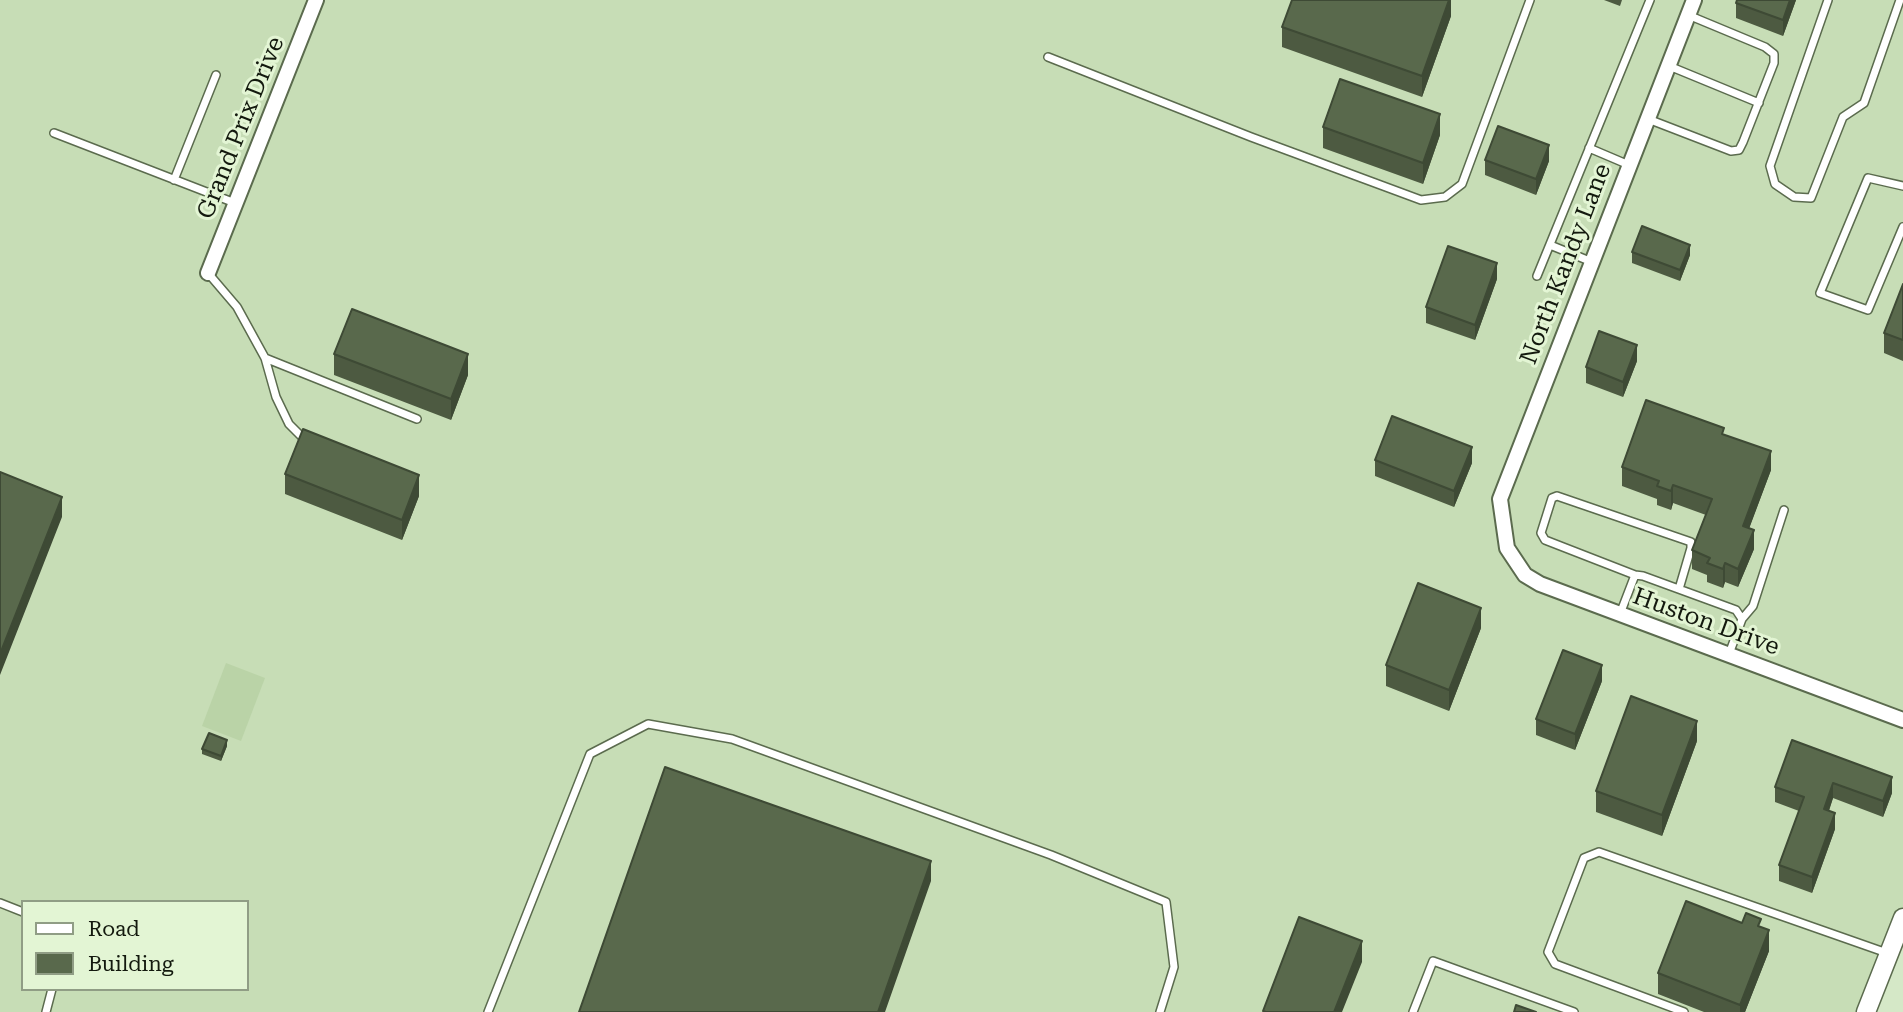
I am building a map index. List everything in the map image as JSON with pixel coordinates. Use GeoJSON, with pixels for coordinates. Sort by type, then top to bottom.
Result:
{"type":"FeatureCollection","features":[{"type":"Feature","properties":{"kind":"street","name":"Grand Prix Drive"},"geometry":{"type":"LineString","coordinates":[[208,273],[316,0]]}},
{"type":"Feature","properties":{"kind":"street","name":"North Kandy Lane"},"geometry":{"type":"LineString","coordinates":[[1507,548],[1500,499],[1693,0]]}},
{"type":"Feature","properties":{"kind":"street","name":"Huston Drive"},"geometry":{"type":"LineString","coordinates":[[1507,548],[1525,575],[1539,584],[1903,720]]}},
{"type":"Feature","properties":{"kind":"street"},"geometry":{"type":"LineString","coordinates":[[1866,1012],[1903,918]]}},
{"type":"Feature","properties":{"kind":"lane"},"geometry":{"type":"LineString","coordinates":[[1048,57],[1421,200],[1445,197],[1462,184],[1530,0]]}},
{"type":"Feature","properties":{"kind":"lane"},"geometry":{"type":"LineString","coordinates":[[1537,276],[1650,0]]}},
{"type":"Feature","properties":{"kind":"lane"},"geometry":{"type":"LineString","coordinates":[[1828,0],[1770,166],[1775,184],[1794,197],[1811,198],[1843,117],[1864,103],[1900,0]]}},
{"type":"Feature","properties":{"kind":"lane"},"geometry":{"type":"LineString","coordinates":[[1647,119],[1731,151],[1739,150],[1759,103],[1774,63],[1774,54],[1765,47],[1688,15]]}},
{"type":"Feature","properties":{"kind":"lane"},"geometry":{"type":"LineString","coordinates":[[1668,66],[1759,103]]}},
{"type":"Feature","properties":{"kind":"lane"},"geometry":{"type":"LineString","coordinates":[[174,180],[216,75]]}},
{"type":"Feature","properties":{"kind":"lane"},"geometry":{"type":"LineString","coordinates":[[54,133],[236,204]]}},
{"type":"Feature","properties":{"kind":"lane"},"geometry":{"type":"LineString","coordinates":[[1589,148],[1629,165]]}},
{"type":"Feature","properties":{"kind":"lane"},"geometry":{"type":"LineString","coordinates":[[1903,186],[1868,178],[1821,293],[1868,310],[1903,227]]}},
{"type":"Feature","properties":{"kind":"lane"},"geometry":{"type":"LineString","coordinates":[[1550,246],[1592,262]]}},
{"type":"Feature","properties":{"kind":"lane"},"geometry":{"type":"LineString","coordinates":[[208,273],[237,307],[265,358],[276,397],[289,424],[302,437],[314,442]]}},
{"type":"Feature","properties":{"kind":"lane"},"geometry":{"type":"LineString","coordinates":[[265,358],[417,419]]}},
{"type":"Feature","properties":{"kind":"lane"},"geometry":{"type":"LineString","coordinates":[[1679,589],[1691,542],[1557,496],[1552,498],[1541,533],[1545,540],[1736,610],[1742,619]]}},
{"type":"Feature","properties":{"kind":"lane"},"geometry":{"type":"LineString","coordinates":[[1729,654],[1742,619],[1753,606],[1784,510]]}},
{"type":"Feature","properties":{"kind":"lane"},"geometry":{"type":"LineString","coordinates":[[1620,614],[1635,575]]}},
{"type":"Feature","properties":{"kind":"lane"},"geometry":{"type":"LineString","coordinates":[[488,1012],[590,754],[648,724],[732,739],[1051,855],[1166,902],[1174,967],[1160,1012]]}},
{"type":"Feature","properties":{"kind":"lane"},"geometry":{"type":"LineString","coordinates":[[1684,1012],[1555,964],[1548,952],[1584,858],[1599,852],[1889,954]]}},
{"type":"Feature","properties":{"kind":"lane"},"geometry":{"type":"LineString","coordinates":[[0,903],[21,911]]}},
{"type":"Feature","properties":{"kind":"lane"},"geometry":{"type":"LineString","coordinates":[[1413,1012],[1433,961],[1574,1012]]}},
{"type":"Feature","properties":{"kind":"lane"},"geometry":{"type":"LineString","coordinates":[[46,1012],[51,991]]}},
{"type":"Feature","properties":{"kind":"shaded area"},"geometry":{"type":"Polygon","coordinates":[[[0,0],[1903,0],[1903,918],[1866,1012],[0,1012],[0,0]]]}},
{"type":"Feature","properties":{"kind":"shaded area"},"geometry":{"type":"Polygon","coordinates":[[[226,663],[265,678],[241,741],[202,726],[226,663]]]}},
{"type":"Feature","properties":{"kind":"building"},"geometry":{"type":"Polygon","coordinates":[[[1292,0],[1449,0],[1422,76],[1282,27],[1292,0]]]}},
{"type":"Feature","properties":{"kind":"building"},"geometry":{"type":"Polygon","coordinates":[[[1737,0],[1790,0],[1783,20],[1736,3],[1737,0]]]}},
{"type":"Feature","properties":{"kind":"building"},"geometry":{"type":"Polygon","coordinates":[[[1340,79],[1440,114],[1423,163],[1323,127],[1340,79]]]}},
{"type":"Feature","properties":{"kind":"building"},"geometry":{"type":"Polygon","coordinates":[[[1498,126],[1549,145],[1536,179],[1485,160],[1498,126]]]}},
{"type":"Feature","properties":{"kind":"building"},"geometry":{"type":"Polygon","coordinates":[[[1642,226],[1690,245],[1680,270],[1632,252],[1642,226]]]}},
{"type":"Feature","properties":{"kind":"building"},"geometry":{"type":"Polygon","coordinates":[[[1448,246],[1497,263],[1475,325],[1426,307],[1448,246]]]}},
{"type":"Feature","properties":{"kind":"building"},"geometry":{"type":"Polygon","coordinates":[[[1903,284],[1903,340],[1884,333],[1903,284]]]}},
{"type":"Feature","properties":{"kind":"building"},"geometry":{"type":"Polygon","coordinates":[[[352,309],[468,354],[451,399],[334,354],[352,309]]]}},
{"type":"Feature","properties":{"kind":"building"},"geometry":{"type":"Polygon","coordinates":[[[1599,331],[1637,345],[1623,382],[1586,367],[1599,331]]]}},
{"type":"Feature","properties":{"kind":"building"},"geometry":{"type":"Polygon","coordinates":[[[1646,400],[1724,428],[1722,434],[1771,451],[1743,526],[1754,530],[1738,569],[1725,563],[1723,569],[1707,563],[1710,558],[1692,550],[1712,499],[1673,485],[1671,491],[1657,486],[1659,481],[1622,467],[1646,400]]]}},
{"type":"Feature","properties":{"kind":"building"},"geometry":{"type":"Polygon","coordinates":[[[1392,416],[1472,447],[1454,491],[1375,460],[1392,416]]]}},
{"type":"Feature","properties":{"kind":"building"},"geometry":{"type":"Polygon","coordinates":[[[303,429],[419,475],[402,520],[285,474],[303,429]]]}},
{"type":"Feature","properties":{"kind":"building"},"geometry":{"type":"Polygon","coordinates":[[[0,472],[62,497],[0,654],[0,472]]]}},
{"type":"Feature","properties":{"kind":"building"},"geometry":{"type":"Polygon","coordinates":[[[1418,583],[1481,608],[1449,690],[1386,665],[1418,583]]]}},
{"type":"Feature","properties":{"kind":"building"},"geometry":{"type":"Polygon","coordinates":[[[1563,650],[1602,665],[1575,734],[1536,719],[1563,650]]]}},
{"type":"Feature","properties":{"kind":"building"},"geometry":{"type":"Polygon","coordinates":[[[1631,696],[1697,721],[1662,815],[1596,791],[1631,696]]]}},
{"type":"Feature","properties":{"kind":"building"},"geometry":{"type":"Polygon","coordinates":[[[209,733],[227,740],[221,756],[202,749],[209,733]]]}},
{"type":"Feature","properties":{"kind":"building"},"geometry":{"type":"Polygon","coordinates":[[[1792,740],[1892,777],[1883,801],[1833,783],[1824,809],[1835,813],[1812,877],[1779,865],[1804,797],[1775,787],[1792,740]]]}},
{"type":"Feature","properties":{"kind":"building"},"geometry":{"type":"Polygon","coordinates":[[[665,767],[931,861],[878,1012],[579,1012],[665,767]]]}},
{"type":"Feature","properties":{"kind":"building"},"geometry":{"type":"Polygon","coordinates":[[[1686,901],[1742,923],[1746,913],[1761,919],[1758,926],[1769,930],[1740,1005],[1658,973],[1686,901]]]}},
{"type":"Feature","properties":{"kind":"building"},"geometry":{"type":"Polygon","coordinates":[[[1299,917],[1362,941],[1334,1012],[1263,1011],[1299,917]]]}},
{"type":"Feature","properties":{"kind":"building"},"geometry":{"type":"Polygon","coordinates":[[[1516,1005],[1536,1012],[1514,1012],[1516,1005]]]}}]}
